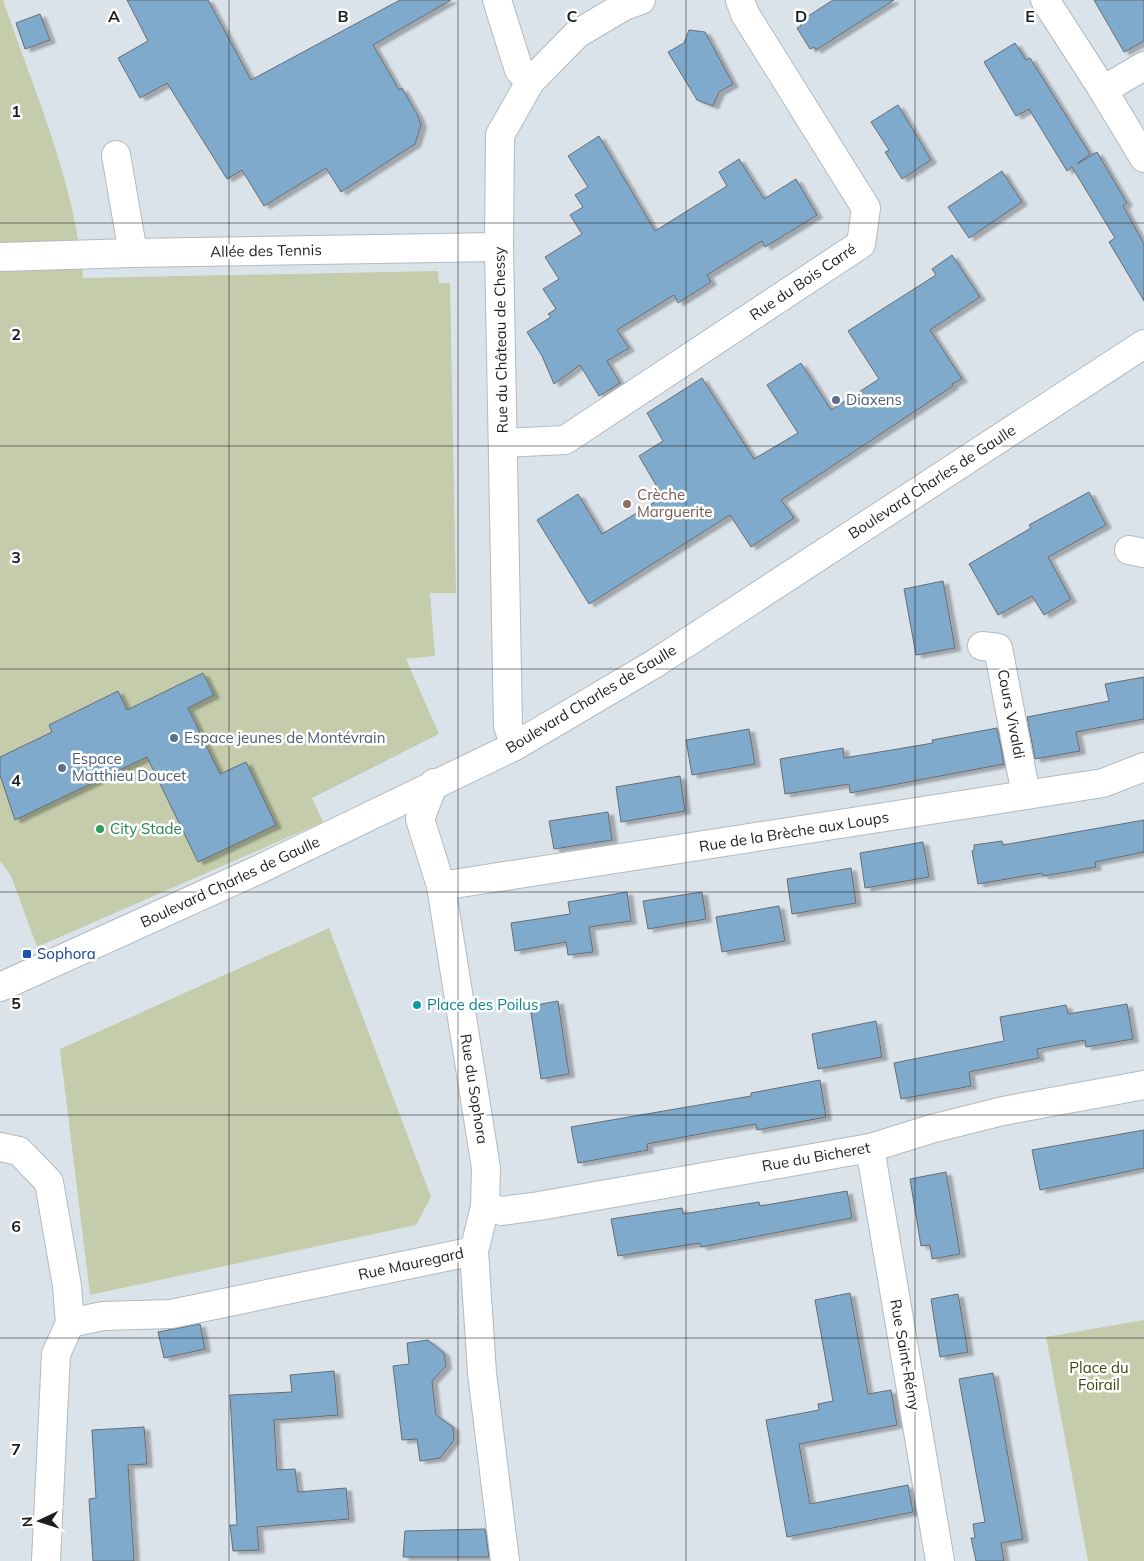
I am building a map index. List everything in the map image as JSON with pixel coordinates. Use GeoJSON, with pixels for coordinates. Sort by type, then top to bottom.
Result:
{"type":"FeatureCollection","features":[{"type":"Feature","properties":{"kind":"street"},"geometry":{"type":"LineString","coordinates":[[497,0],[520,70],[530,82]]}},
{"type":"Feature","properties":{"kind":"street","name":"Rue du Château de Chessy"},"geometry":{"type":"LineString","coordinates":[[514,746],[508,726],[499,247],[500,136],[530,82],[577,34],[624,6],[642,0]]}},
{"type":"Feature","properties":{"kind":"street","name":"Rue du Bois Carré"},"geometry":{"type":"LineString","coordinates":[[503,443],[565,440],[861,244],[866,208],[745,14],[740,0]]}},
{"type":"Feature","properties":{"kind":"street"},"geometry":{"type":"LineString","coordinates":[[1045,0],[1144,158]]}},
{"type":"Feature","properties":{"kind":"street"},"geometry":{"type":"LineString","coordinates":[[1103,90],[1144,66]]}},
{"type":"Feature","properties":{"kind":"street"},"geometry":{"type":"LineString","coordinates":[[116,155],[133,253]]}},
{"type":"Feature","properties":{"kind":"street","name":"Allée des Tennis"},"geometry":{"type":"LineString","coordinates":[[0,257],[499,247]]}},
{"type":"Feature","properties":{"kind":"street","name":"Boulevard Charles de Gaulle"},"geometry":{"type":"LineString","coordinates":[[0,987],[260,869],[434,783],[514,746],[654,664],[1144,344]]}},
{"type":"Feature","properties":{"kind":"street","name":"Cours Vivaldi"},"geometry":{"type":"LineString","coordinates":[[982,646],[998,648],[1026,795]]}},
{"type":"Feature","properties":{"kind":"street","name":"Rue de la Brèche aux Loups"},"geometry":{"type":"LineString","coordinates":[[441,886],[1103,783],[1144,767]]}},
{"type":"Feature","properties":{"kind":"street","name":"Rue du Sophora"},"geometry":{"type":"LineString","coordinates":[[434,783],[420,819],[441,886],[486,1168],[485,1207],[474,1251]]}},
{"type":"Feature","properties":{"kind":"street","name":"Rue du Bicheret"},"geometry":{"type":"LineString","coordinates":[[485,1207],[502,1211],[539,1206],[870,1148],[931,1129],[1002,1111],[1144,1085]]}},
{"type":"Feature","properties":{"kind":"street"},"geometry":{"type":"LineString","coordinates":[[0,1147],[19,1151],[49,1182],[67,1286],[70,1323],[56,1354],[46,1561]]}},
{"type":"Feature","properties":{"kind":"street","name":"Rue Saint-Rémy"},"geometry":{"type":"LineString","coordinates":[[870,1148],[940,1561]]}},
{"type":"Feature","properties":{"kind":"street","name":"Rue Mauregard"},"geometry":{"type":"LineString","coordinates":[[70,1323],[103,1316],[171,1314],[474,1251],[482,1373],[506,1561]]}},
{"type":"Feature","properties":{"kind":"green space"},"geometry":{"type":"Polygon","coordinates":[[[0,0],[3,0],[52,137],[79,242],[83,278],[438,271],[439,283],[450,283],[456,593],[430,593],[435,656],[406,659],[439,734],[312,798],[323,822],[37,947],[11,876],[0,861],[0,0]]]}},
{"type":"Feature","properties":{"kind":"green space"},"geometry":{"type":"Polygon","coordinates":[[[329,928],[431,1197],[416,1225],[90,1295],[60,1049],[329,928]]]}},
{"type":"Feature","properties":{"kind":"green space","name":"Place du Foirail"},"geometry":{"type":"Polygon","coordinates":[[[1144,1320],[1144,1561],[1088,1561],[1046,1337],[1144,1320]]]}},
{"type":"Feature","properties":{"kind":"building"},"geometry":{"type":"Polygon","coordinates":[[[127,0],[208,0],[251,80],[400,0],[451,0],[373,45],[399,90],[402,88],[418,116],[421,125],[415,144],[341,192],[326,168],[264,206],[242,170],[227,179],[167,83],[140,98],[118,58],[148,41],[127,0]]]}},
{"type":"Feature","properties":{"kind":"building"},"geometry":{"type":"Polygon","coordinates":[[[833,0],[894,0],[816,50],[814,47],[810,49],[797,28],[801,26],[799,22],[833,0]]]}},
{"type":"Feature","properties":{"kind":"building"},"geometry":{"type":"Polygon","coordinates":[[[1094,0],[1144,0],[1144,41],[1124,52],[1094,0]]]}},
{"type":"Feature","properties":{"kind":"building"},"geometry":{"type":"Polygon","coordinates":[[[40,14],[50,40],[25,49],[16,23],[40,14]]]}},
{"type":"Feature","properties":{"kind":"building"},"geometry":{"type":"Polygon","coordinates":[[[689,30],[705,32],[733,84],[719,92],[713,106],[697,100],[668,52],[684,43],[689,30]]]}},
{"type":"Feature","properties":{"kind":"building"},"geometry":{"type":"Polygon","coordinates":[[[1015,43],[1026,60],[1030,58],[1090,154],[1077,164],[1097,152],[1127,203],[1123,206],[1144,244],[1144,301],[1109,242],[1115,238],[1072,167],[1067,171],[1029,109],[1016,116],[984,62],[1015,43]]]}},
{"type":"Feature","properties":{"kind":"building"},"geometry":{"type":"Polygon","coordinates":[[[898,105],[931,160],[902,179],[885,152],[889,150],[871,122],[898,105]]]}},
{"type":"Feature","properties":{"kind":"building"},"geometry":{"type":"Polygon","coordinates":[[[599,136],[655,231],[727,186],[719,172],[739,159],[764,199],[796,179],[817,215],[765,247],[762,241],[707,275],[711,282],[678,303],[674,295],[617,330],[629,348],[607,361],[620,383],[599,396],[580,365],[554,384],[542,356],[527,332],[551,317],[548,314],[556,309],[543,289],[559,279],[545,257],[582,234],[570,215],[583,207],[575,195],[588,187],[568,156],[599,136]]]}},
{"type":"Feature","properties":{"kind":"building"},"geometry":{"type":"Polygon","coordinates":[[[1002,171],[1022,202],[969,238],[948,207],[1002,171]]]}},
{"type":"Feature","properties":{"kind":"building"},"geometry":{"type":"Polygon","coordinates":[[[952,255],[980,297],[930,330],[962,379],[781,500],[794,518],[751,547],[730,515],[589,604],[537,520],[578,494],[602,534],[663,497],[639,456],[663,441],[647,413],[702,378],[754,459],[798,433],[767,385],[801,363],[831,410],[879,379],[848,331],[936,275],[932,269],[952,255]]]}},
{"type":"Feature","properties":{"kind":"building"},"geometry":{"type":"Polygon","coordinates":[[[1089,492],[1106,525],[1048,557],[1071,599],[1044,615],[1032,596],[998,615],[969,564],[1031,528],[1029,525],[1089,492]]]}},
{"type":"Feature","properties":{"kind":"building"},"geometry":{"type":"Polygon","coordinates":[[[943,581],[955,648],[916,655],[904,589],[943,581]]]}},
{"type":"Feature","properties":{"kind":"building","name":"Espace Matthieu Doucet"},"geometry":{"type":"Polygon","coordinates":[[[203,673],[214,695],[188,708],[220,774],[246,762],[276,825],[198,862],[147,757],[15,820],[0,775],[0,757],[52,732],[49,725],[118,691],[127,710],[203,673]]]}},
{"type":"Feature","properties":{"kind":"building"},"geometry":{"type":"Polygon","coordinates":[[[1144,677],[1144,719],[1076,732],[1080,751],[1035,759],[1027,717],[1109,701],[1105,684],[1144,677]]]}},
{"type":"Feature","properties":{"kind":"building"},"geometry":{"type":"Polygon","coordinates":[[[997,728],[1004,764],[850,793],[849,784],[785,794],[780,759],[843,748],[844,758],[933,743],[932,740],[997,728]]]}},
{"type":"Feature","properties":{"kind":"building"},"geometry":{"type":"Polygon","coordinates":[[[749,729],[755,764],[692,775],[686,740],[749,729]]]}},
{"type":"Feature","properties":{"kind":"building"},"geometry":{"type":"Polygon","coordinates":[[[680,776],[685,811],[621,822],[616,787],[680,776]]]}},
{"type":"Feature","properties":{"kind":"building"},"geometry":{"type":"Polygon","coordinates":[[[608,812],[612,840],[554,849],[549,821],[608,812]]]}},
{"type":"Feature","properties":{"kind":"building"},"geometry":{"type":"Polygon","coordinates":[[[1144,820],[1144,852],[1095,862],[1096,867],[1043,876],[1042,873],[978,884],[972,851],[974,850],[974,845],[1002,841],[1003,845],[1144,820]]]}},
{"type":"Feature","properties":{"kind":"building"},"geometry":{"type":"Polygon","coordinates":[[[923,842],[929,877],[865,888],[860,853],[923,842]]]}},
{"type":"Feature","properties":{"kind":"building"},"geometry":{"type":"Polygon","coordinates":[[[851,868],[856,903],[792,914],[787,879],[851,868]]]}},
{"type":"Feature","properties":{"kind":"building"},"geometry":{"type":"Polygon","coordinates":[[[627,892],[631,921],[589,927],[593,952],[568,955],[566,942],[515,951],[511,923],[570,914],[568,902],[627,892]]]}},
{"type":"Feature","properties":{"kind":"building"},"geometry":{"type":"Polygon","coordinates":[[[702,892],[706,919],[648,929],[643,901],[702,892]]]}},
{"type":"Feature","properties":{"kind":"building"},"geometry":{"type":"Polygon","coordinates":[[[779,906],[785,941],[722,952],[716,917],[779,906]]]}},
{"type":"Feature","properties":{"kind":"building"},"geometry":{"type":"Polygon","coordinates":[[[558,1001],[569,1074],[541,1079],[530,1006],[558,1001]]]}},
{"type":"Feature","properties":{"kind":"building"},"geometry":{"type":"Polygon","coordinates":[[[1127,1004],[1133,1039],[1086,1047],[1085,1040],[1037,1049],[1039,1058],[969,1072],[971,1086],[901,1099],[894,1063],[1004,1041],[1000,1017],[1066,1005],[1068,1014],[1127,1004]]]}},
{"type":"Feature","properties":{"kind":"building"},"geometry":{"type":"Polygon","coordinates":[[[876,1021],[882,1057],[818,1069],[812,1034],[876,1021]]]}},
{"type":"Feature","properties":{"kind":"building"},"geometry":{"type":"Polygon","coordinates":[[[820,1080],[826,1117],[757,1130],[756,1124],[705,1133],[647,1144],[648,1150],[578,1163],[571,1127],[751,1096],[751,1093],[820,1080]]]}},
{"type":"Feature","properties":{"kind":"building"},"geometry":{"type":"Polygon","coordinates":[[[1144,1130],[1144,1168],[1040,1190],[1032,1150],[1144,1130]]]}},
{"type":"Feature","properties":{"kind":"building"},"geometry":{"type":"Polygon","coordinates":[[[946,1172],[960,1254],[932,1259],[930,1245],[921,1246],[910,1179],[946,1172]]]}},
{"type":"Feature","properties":{"kind":"building"},"geometry":{"type":"Polygon","coordinates":[[[847,1191],[852,1218],[701,1247],[700,1243],[618,1256],[611,1219],[682,1208],[683,1214],[759,1202],[760,1206],[847,1191]]]}},
{"type":"Feature","properties":{"kind":"building"},"geometry":{"type":"Polygon","coordinates":[[[850,1293],[868,1394],[891,1390],[897,1425],[799,1444],[810,1504],[908,1485],[913,1512],[787,1537],[766,1420],[819,1410],[818,1404],[833,1401],[815,1300],[850,1293]]]}},
{"type":"Feature","properties":{"kind":"building"},"geometry":{"type":"Polygon","coordinates":[[[958,1294],[968,1352],[940,1357],[931,1299],[958,1294]]]}},
{"type":"Feature","properties":{"kind":"building"},"geometry":{"type":"Polygon","coordinates":[[[200,1324],[205,1349],[164,1358],[158,1332],[200,1324]]]}},
{"type":"Feature","properties":{"kind":"building"},"geometry":{"type":"Polygon","coordinates":[[[428,1340],[444,1353],[446,1366],[432,1381],[436,1415],[453,1427],[454,1440],[440,1458],[420,1461],[417,1439],[402,1440],[393,1366],[409,1364],[407,1343],[428,1340]]]}},
{"type":"Feature","properties":{"kind":"building"},"geometry":{"type":"Polygon","coordinates":[[[334,1371],[338,1415],[274,1420],[277,1470],[295,1469],[298,1492],[346,1488],[349,1519],[257,1527],[259,1550],[233,1551],[230,1525],[237,1525],[230,1395],[292,1392],[290,1375],[334,1371]]]}},
{"type":"Feature","properties":{"kind":"building"},"geometry":{"type":"Polygon","coordinates":[[[993,1373],[1023,1539],[1001,1543],[1004,1561],[976,1561],[971,1538],[975,1538],[973,1524],[985,1522],[959,1379],[993,1373]]]}},
{"type":"Feature","properties":{"kind":"building"},"geometry":{"type":"Polygon","coordinates":[[[144,1427],[147,1464],[128,1465],[134,1561],[93,1561],[89,1499],[96,1498],[92,1430],[144,1427]]]}},
{"type":"Feature","properties":{"kind":"building"},"geometry":{"type":"Polygon","coordinates":[[[485,1529],[489,1557],[403,1557],[405,1531],[485,1529]]]}},
{"type":"Feature","properties":{"kind":"place","name":"Diaxens"},"geometry":{"type":"Point","coordinates":[836,400]}},
{"type":"Feature","properties":{"kind":"place","name":"Crèche Marguerite"},"geometry":{"type":"Point","coordinates":[627,504]}},
{"type":"Feature","properties":{"kind":"place","name":"Espace jeunes de Montévrain"},"geometry":{"type":"Point","coordinates":[174,738]}},
{"type":"Feature","properties":{"kind":"place","name":"Espace Matthieu Doucet"},"geometry":{"type":"Point","coordinates":[62,768]}},
{"type":"Feature","properties":{"kind":"place","name":"City Stade"},"geometry":{"type":"Point","coordinates":[100,829]}},
{"type":"Feature","properties":{"kind":"place","name":"Sophora"},"geometry":{"type":"Point","coordinates":[27,954]}},
{"type":"Feature","properties":{"kind":"place","name":"Place des Poilus"},"geometry":{"type":"Point","coordinates":[417,1005]}}]}
